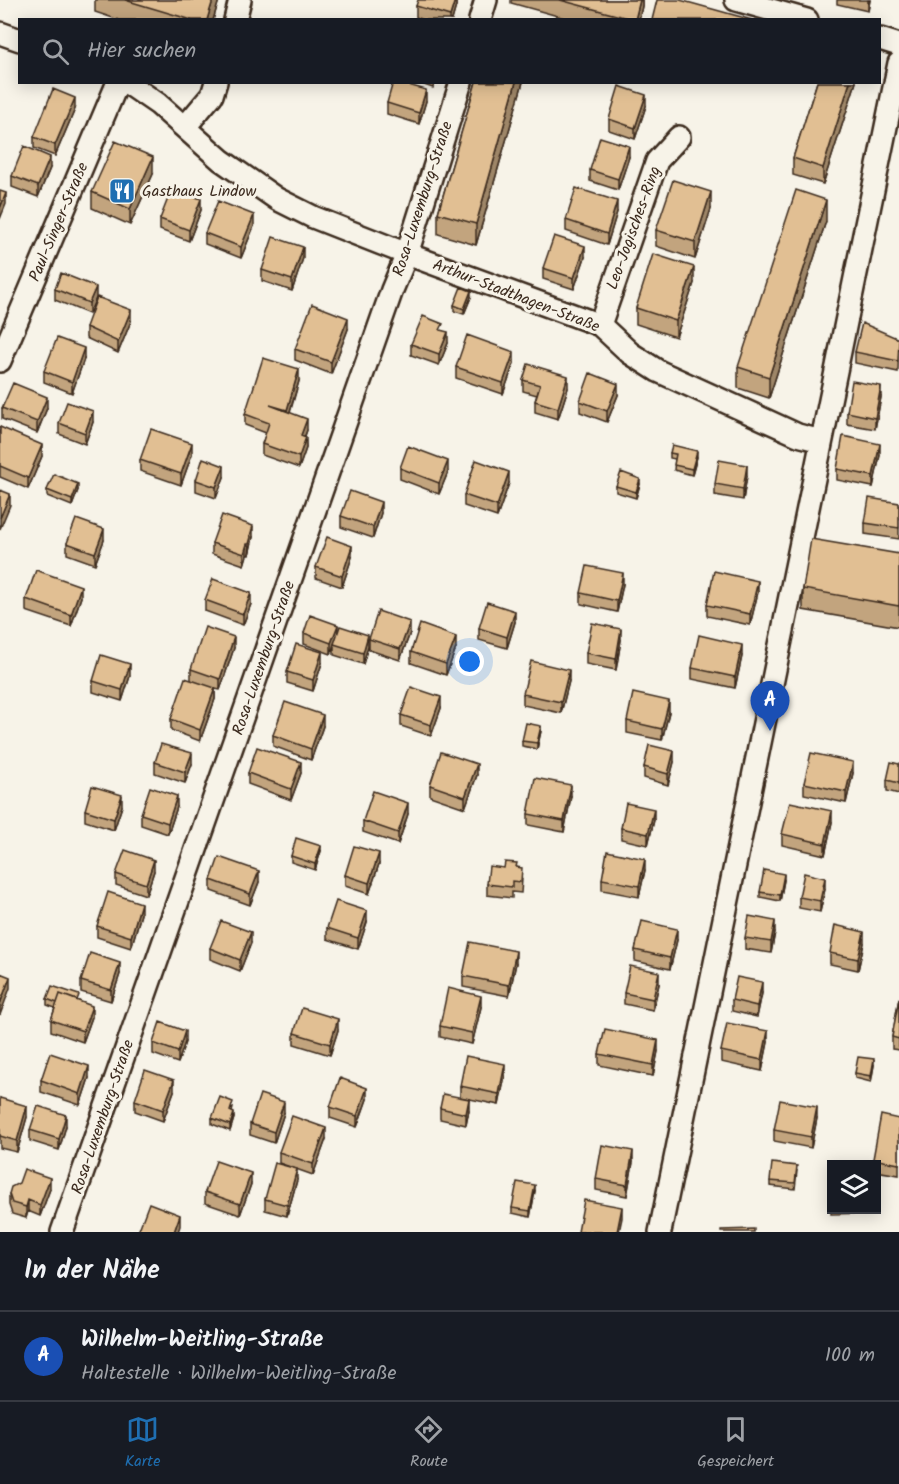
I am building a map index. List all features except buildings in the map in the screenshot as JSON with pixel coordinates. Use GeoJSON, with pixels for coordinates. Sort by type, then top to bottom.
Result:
{"type":"FeatureCollection","features":[{"type":"Feature","properties":{"kind":"street"},"geometry":{"type":"LineString","coordinates":[[236,18],[240,0]]}},
{"type":"Feature","properties":{"kind":"street"},"geometry":{"type":"LineString","coordinates":[[481,18],[486,0]]}},
{"type":"Feature","properties":{"kind":"street"},"geometry":{"type":"LineString","coordinates":[[736,0],[800,18]]}},
{"type":"Feature","properties":{"kind":"street"},"geometry":{"type":"LineString","coordinates":[[0,33],[18,39]]}},
{"type":"Feature","properties":{"kind":"street"},"geometry":{"type":"LineString","coordinates":[[881,40],[899,45]]}},
{"type":"Feature","properties":{"kind":"street"},"geometry":{"type":"LineString","coordinates":[[660,1232],[899,63]]}},
{"type":"Feature","properties":{"kind":"street","name":"Paul-Singer-Straße"},"geometry":{"type":"LineString","coordinates":[[0,361],[117,84]]}},
{"type":"Feature","properties":{"kind":"street","name":"Arthur-Stadthagen-Straße"},"geometry":{"type":"LineString","coordinates":[[129,84],[158,104],[221,160],[277,199],[313,217],[407,254],[600,325],[630,353],[658,371],[798,435],[821,441]]}},
{"type":"Feature","properties":{"kind":"street"},"geometry":{"type":"LineString","coordinates":[[185,127],[212,95],[215,84]]}},
{"type":"Feature","properties":{"kind":"street","name":"Rosa-Luxemburg-Straße"},"geometry":{"type":"LineString","coordinates":[[62,1232],[388,301],[407,254],[459,84]]}},
{"type":"Feature","properties":{"kind":"street","name":"Leo-Jogisches-Ring"},"geometry":{"type":"LineString","coordinates":[[600,325],[657,161],[679,137]]}},
{"type":"Feature","properties":{"kind":"place","name":"Gasthaus Lindow"},"geometry":{"type":"Point","coordinates":[122,191]}},
{"type":"Feature","properties":{"kind":"place","name":"Wilhelm-Weitling-Straße"},"geometry":{"type":"Point","coordinates":[770,731]}}]}
